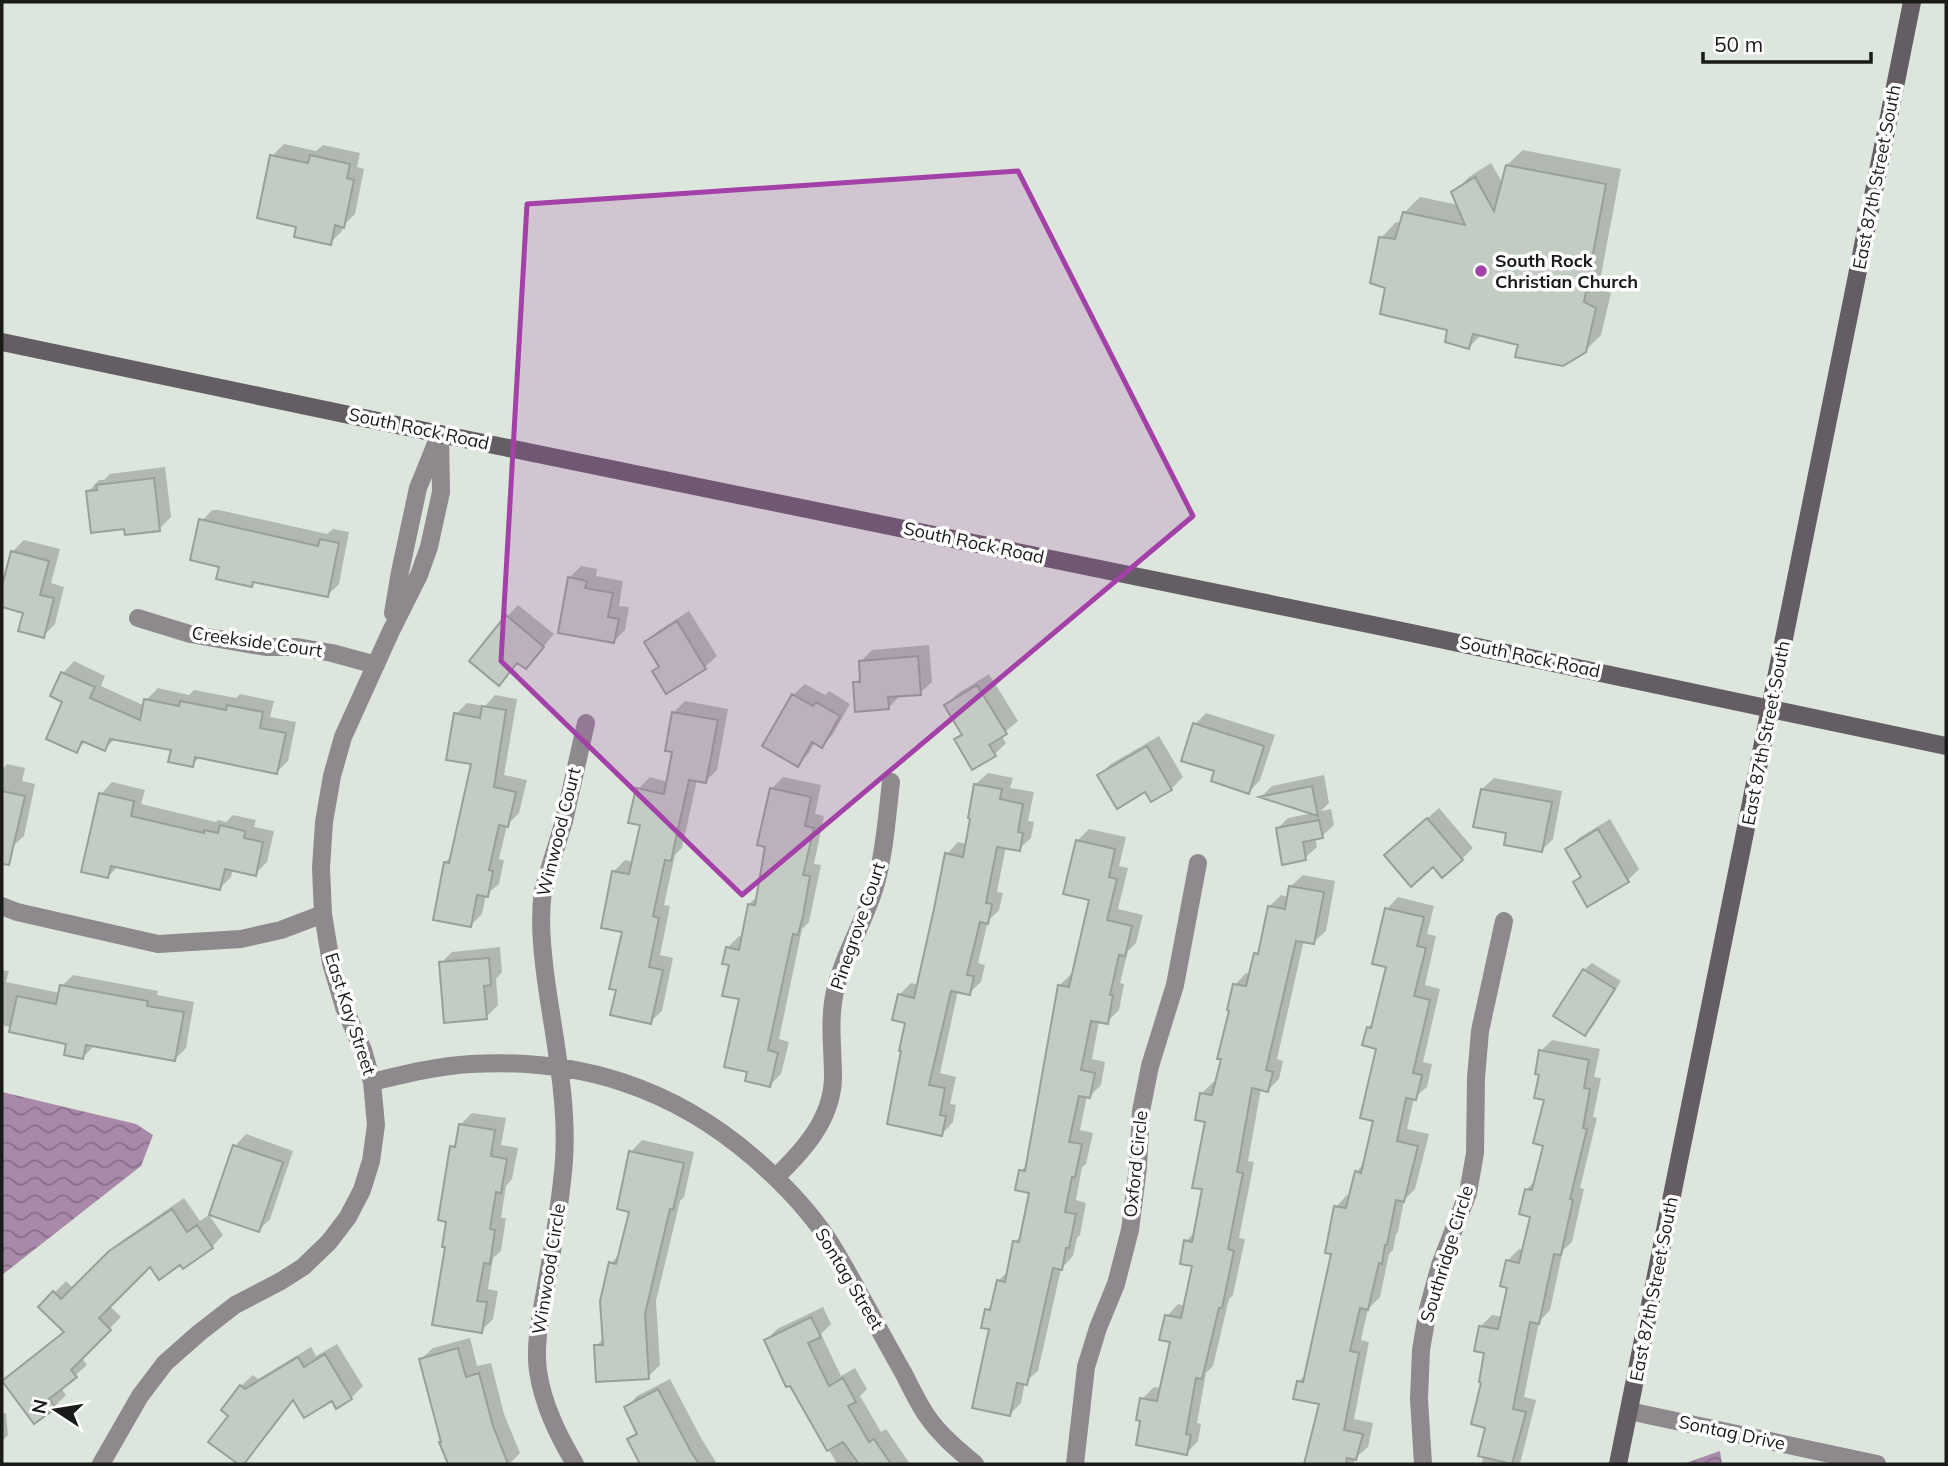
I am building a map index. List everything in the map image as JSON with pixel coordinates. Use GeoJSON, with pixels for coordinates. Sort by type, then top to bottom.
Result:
{"type":"FeatureCollection","features":[{"type":"Feature","properties":{"kind":"main road","name":"East 87th Street South"},"geometry":{"type":"LineString","coordinates":[[1618,1464],[1912,2]]}},
{"type":"Feature","properties":{"kind":"main road","name":"South Rock Road"},"geometry":{"type":"LineString","coordinates":[[2,342],[1946,746]]}},
{"type":"Feature","properties":{"kind":"street","name":"East Kay Street"},"geometry":{"type":"LineString","coordinates":[[101,1464],[127,1422],[139,1396],[165,1363],[235,1305],[303,1267],[329,1242],[348,1217],[362,1190],[372,1161],[376,1125],[372,1082],[363,1050],[344,1007],[323,915],[321,856],[324,822],[332,776],[344,737],[391,631],[400,572],[418,488],[440,434]]}},
{"type":"Feature","properties":{"kind":"street","name":"Creekside Court"},"geometry":{"type":"LineString","coordinates":[[138,618],[190,634],[266,647],[297,647],[332,653],[376,666]]}},
{"type":"Feature","properties":{"kind":"street","name":"Winwood Court"},"geometry":{"type":"LineString","coordinates":[[558,1067],[543,957],[541,901],[564,821],[586,723]]}},
{"type":"Feature","properties":{"kind":"street","name":"Pinegrove Court"},"geometry":{"type":"LineString","coordinates":[[776,1177],[803,1150],[818,1129],[828,1105],[833,1080],[830,1031],[834,995],[841,966],[876,882],[891,782]]}},
{"type":"Feature","properties":{"kind":"street","name":"Oxford Circle"},"geometry":{"type":"LineString","coordinates":[[1075,1464],[1086,1367],[1116,1284],[1130,1230],[1138,1167],[1141,1111],[1150,1066],[1175,985],[1198,863]]}},
{"type":"Feature","properties":{"kind":"street"},"geometry":{"type":"LineString","coordinates":[[2,906],[17,912],[158,944],[241,939],[281,930],[323,915]]}},
{"type":"Feature","properties":{"kind":"street","name":"Southridge Circle"},"geometry":{"type":"LineString","coordinates":[[1423,1464],[1419,1399],[1421,1350],[1428,1309],[1440,1265],[1468,1193],[1475,1153],[1480,1031],[1504,921]]}},
{"type":"Feature","properties":{"kind":"street","name":"Sontag Street"},"geometry":{"type":"LineString","coordinates":[[372,1082],[423,1070],[469,1064],[515,1063],[558,1067],[607,1076],[648,1091],[694,1114],[736,1143],[776,1177],[806,1210],[836,1252],[927,1417],[949,1443],[975,1464]]}},
{"type":"Feature","properties":{"kind":"street","name":"Winwood Circle"},"geometry":{"type":"LineString","coordinates":[[558,1067],[563,1099],[564,1158],[538,1339],[538,1369],[546,1406],[575,1464]]}},
{"type":"Feature","properties":{"kind":"street","name":"Sontag Drive"},"geometry":{"type":"LineString","coordinates":[[1629,1411],[1877,1464]]}},
{"type":"Feature","properties":{"kind":"highlighted area"},"geometry":{"type":"Polygon","coordinates":[[[1018,171],[1193,516],[742,895],[501,661],[527,204],[1018,171]]]}},
{"type":"Feature","properties":{"kind":"water"},"geometry":{"type":"Polygon","coordinates":[[[2,1092],[136,1124],[153,1135],[141,1166],[2,1275],[2,1092]]]}},
{"type":"Feature","properties":{"kind":"water"},"geometry":{"type":"Polygon","coordinates":[[[1720,1451],[1722,1464],[1683,1464],[1720,1451]]]}},
{"type":"Feature","properties":{"kind":"building"},"geometry":{"type":"Polygon","coordinates":[[[270,155],[308,163],[310,155],[350,164],[347,178],[354,180],[344,228],[335,225],[331,245],[294,237],[296,227],[257,218],[270,155]]]}},
{"type":"Feature","properties":{"kind":"building","name":"South Rock Christian Church"},"geometry":{"type":"Polygon","coordinates":[[[1506,165],[1606,184],[1584,302],[1596,308],[1586,352],[1563,366],[1515,357],[1518,345],[1473,334],[1469,349],[1445,342],[1447,330],[1380,314],[1385,288],[1370,283],[1379,237],[1395,239],[1403,212],[1465,225],[1451,192],[1475,177],[1494,211],[1506,165]]]}},
{"type":"Feature","properties":{"kind":"building"},"geometry":{"type":"Polygon","coordinates":[[[154,478],[160,531],[125,535],[124,529],[91,533],[86,491],[97,490],[96,485],[154,478]]]}},
{"type":"Feature","properties":{"kind":"building"},"geometry":{"type":"Polygon","coordinates":[[[199,519],[318,546],[320,539],[339,543],[328,597],[253,582],[252,587],[216,579],[219,567],[190,560],[199,519]]]}},
{"type":"Feature","properties":{"kind":"building"},"geometry":{"type":"Polygon","coordinates":[[[11,551],[49,561],[40,595],[54,598],[44,638],[18,631],[23,613],[2,607],[2,586],[11,551]]]}},
{"type":"Feature","properties":{"kind":"building"},"geometry":{"type":"Polygon","coordinates":[[[568,577],[587,581],[585,588],[613,593],[608,617],[619,619],[614,643],[558,633],[568,577]]]}},
{"type":"Feature","properties":{"kind":"building"},"geometry":{"type":"Polygon","coordinates":[[[506,615],[544,647],[526,669],[517,663],[499,686],[469,661],[506,615]]]}},
{"type":"Feature","properties":{"kind":"building"},"geometry":{"type":"Polygon","coordinates":[[[677,621],[706,669],[666,694],[652,671],[659,667],[644,642],[677,621]]]}},
{"type":"Feature","properties":{"kind":"building"},"geometry":{"type":"Polygon","coordinates":[[[918,656],[921,695],[888,697],[889,709],[855,712],[853,682],[860,682],[859,661],[918,656]]]}},
{"type":"Feature","properties":{"kind":"building"},"geometry":{"type":"Polygon","coordinates":[[[61,672],[95,687],[90,698],[140,720],[144,699],[179,706],[180,701],[226,710],[227,705],[263,712],[260,728],[286,733],[277,774],[195,757],[193,767],[168,762],[171,750],[110,739],[105,751],[82,741],[77,753],[46,739],[62,702],[50,696],[61,672]]]}},
{"type":"Feature","properties":{"kind":"building"},"geometry":{"type":"Polygon","coordinates":[[[977,685],[1007,734],[989,745],[996,756],[972,770],[954,739],[962,735],[944,705],[977,685]]]}},
{"type":"Feature","properties":{"kind":"building"},"geometry":{"type":"Polygon","coordinates":[[[792,694],[813,706],[816,702],[840,716],[822,748],[812,742],[798,767],[762,746],[792,694]]]}},
{"type":"Feature","properties":{"kind":"building"},"geometry":{"type":"Polygon","coordinates":[[[482,706],[506,710],[494,787],[516,792],[508,827],[499,825],[489,870],[493,871],[488,897],[477,895],[471,927],[433,920],[444,862],[449,863],[471,764],[446,760],[454,713],[480,718],[482,706]]]}},
{"type":"Feature","properties":{"kind":"building"},"geometry":{"type":"Polygon","coordinates":[[[672,712],[718,720],[706,783],[689,780],[671,861],[665,860],[653,916],[659,918],[649,967],[663,970],[651,1024],[610,1015],[616,990],[609,989],[622,932],[601,928],[612,871],[629,874],[640,825],[628,823],[636,788],[664,794],[672,752],[665,751],[672,712]]]}},
{"type":"Feature","properties":{"kind":"building"},"geometry":{"type":"Polygon","coordinates":[[[1193,723],[1264,746],[1249,794],[1211,781],[1214,771],[1181,761],[1193,723]]]}},
{"type":"Feature","properties":{"kind":"building"},"geometry":{"type":"Polygon","coordinates":[[[1147,746],[1172,790],[1151,802],[1145,792],[1117,809],[1097,775],[1147,746]]]}},
{"type":"Feature","properties":{"kind":"building"},"geometry":{"type":"Polygon","coordinates":[[[974,784],[1002,789],[1000,799],[1023,804],[1018,832],[1023,833],[1020,851],[997,847],[986,903],[992,904],[988,924],[980,922],[967,975],[974,976],[970,995],[951,991],[929,1085],[945,1088],[940,1115],[946,1116],[942,1136],[887,1124],[905,1023],[892,1020],[898,994],[914,998],[945,853],[963,857],[974,784]]]}},
{"type":"Feature","properties":{"kind":"building"},"geometry":{"type":"Polygon","coordinates":[[[1312,786],[1318,816],[1259,797],[1312,786]]]}},
{"type":"Feature","properties":{"kind":"building"},"geometry":{"type":"Polygon","coordinates":[[[770,788],[811,797],[805,826],[814,828],[803,875],[810,876],[803,916],[798,935],[793,934],[768,1050],[778,1053],[770,1087],[745,1081],[747,1072],[724,1067],[739,999],[722,996],[729,965],[722,964],[726,947],[739,950],[748,904],[755,905],[765,847],[757,845],[770,788]]]}},
{"type":"Feature","properties":{"kind":"building"},"geometry":{"type":"Polygon","coordinates":[[[1481,789],[1552,802],[1542,852],[1504,845],[1506,833],[1473,827],[1481,789]]]}},
{"type":"Feature","properties":{"kind":"building"},"geometry":{"type":"Polygon","coordinates":[[[2,791],[25,796],[9,865],[2,864],[2,791]]]}},
{"type":"Feature","properties":{"kind":"building"},"geometry":{"type":"Polygon","coordinates":[[[99,793],[134,801],[131,816],[204,833],[204,830],[218,833],[220,825],[245,831],[244,838],[263,842],[256,876],[225,869],[220,890],[111,866],[108,878],[81,872],[99,793]]]}},
{"type":"Feature","properties":{"kind":"building"},"geometry":{"type":"Polygon","coordinates":[[[1427,818],[1463,860],[1442,878],[1433,867],[1411,887],[1384,855],[1427,818]]]}},
{"type":"Feature","properties":{"kind":"building"},"geometry":{"type":"Polygon","coordinates":[[[1319,820],[1323,838],[1303,842],[1306,860],[1282,865],[1276,828],[1319,820]]]}},
{"type":"Feature","properties":{"kind":"building"},"geometry":{"type":"Polygon","coordinates":[[[1598,829],[1629,882],[1587,907],[1573,882],[1581,877],[1565,849],[1598,829]]]}},
{"type":"Feature","properties":{"kind":"building"},"geometry":{"type":"Polygon","coordinates":[[[1076,840],[1115,849],[1109,877],[1117,879],[1107,920],[1132,926],[1125,956],[1119,955],[1110,995],[1113,995],[1108,1024],[1091,1021],[1081,1070],[1095,1073],[1090,1098],[1079,1096],[1069,1142],[1082,1144],[1065,1212],[1076,1214],[1062,1270],[1053,1268],[1027,1385],[1017,1383],[1010,1416],[972,1408],[989,1329],[981,1328],[985,1309],[990,1310],[997,1280],[1005,1282],[1013,1241],[1019,1242],[1029,1193],[1015,1190],[1019,1170],[1025,1171],[1058,985],[1069,987],[1089,900],[1063,894],[1076,840]]]}},
{"type":"Feature","properties":{"kind":"building"},"geometry":{"type":"Polygon","coordinates":[[[1289,886],[1324,892],[1314,944],[1296,941],[1266,1070],[1273,1072],[1268,1092],[1252,1088],[1237,1172],[1243,1173],[1228,1249],[1234,1251],[1222,1308],[1219,1308],[1202,1379],[1196,1378],[1186,1434],[1191,1435],[1187,1455],[1136,1445],[1140,1421],[1136,1420],[1140,1398],[1157,1401],[1170,1342],[1159,1340],[1165,1315],[1181,1318],[1192,1266],[1180,1264],[1184,1240],[1192,1242],[1202,1189],[1192,1188],[1205,1122],[1195,1120],[1200,1093],[1212,1095],[1221,1059],[1217,1059],[1233,984],[1246,986],[1254,953],[1258,954],[1268,906],[1285,909],[1289,886]]]}},
{"type":"Feature","properties":{"kind":"building"},"geometry":{"type":"Polygon","coordinates":[[[1385,908],[1424,917],[1417,946],[1426,948],[1414,996],[1430,1000],[1413,1073],[1422,1075],[1416,1100],[1406,1098],[1397,1141],[1418,1146],[1404,1202],[1396,1200],[1387,1245],[1382,1264],[1379,1263],[1368,1310],[1360,1308],[1350,1351],[1359,1353],[1344,1430],[1363,1434],[1356,1460],[1347,1458],[1346,1464],[1304,1464],[1319,1404],[1293,1399],[1297,1381],[1303,1382],[1331,1254],[1325,1253],[1334,1206],[1346,1208],[1355,1171],[1361,1173],[1373,1121],[1360,1118],[1376,1049],[1362,1045],[1367,1027],[1371,1028],[1386,967],[1372,964],[1385,908]]]}},
{"type":"Feature","properties":{"kind":"building"},"geometry":{"type":"Polygon","coordinates":[[[489,958],[491,985],[484,986],[487,1019],[444,1023],[439,962],[489,958]]]}},
{"type":"Feature","properties":{"kind":"building"},"geometry":{"type":"Polygon","coordinates":[[[1583,969],[1615,989],[1585,1036],[1553,1016],[1583,969]]]}},
{"type":"Feature","properties":{"kind":"building"},"geometry":{"type":"Polygon","coordinates":[[[60,985],[148,1001],[147,1006],[184,1012],[175,1061],[86,1045],[83,1059],[64,1055],[66,1044],[9,1032],[17,996],[56,1004],[60,985]]]}},
{"type":"Feature","properties":{"kind":"building"},"geometry":{"type":"Polygon","coordinates":[[[1539,1050],[1589,1060],[1584,1088],[1590,1089],[1583,1128],[1587,1129],[1570,1199],[1573,1200],[1561,1255],[1554,1254],[1539,1324],[1530,1322],[1513,1409],[1526,1412],[1512,1464],[1478,1456],[1485,1428],[1471,1424],[1481,1383],[1484,1353],[1474,1351],[1479,1326],[1498,1329],[1507,1288],[1500,1286],[1506,1260],[1519,1263],[1530,1217],[1519,1214],[1525,1189],[1532,1190],[1543,1146],[1533,1143],[1544,1100],[1534,1098],[1539,1075],[1535,1074],[1539,1050]]]}},
{"type":"Feature","properties":{"kind":"building"},"geometry":{"type":"Polygon","coordinates":[[[459,1124],[495,1130],[491,1156],[507,1159],[501,1193],[496,1192],[490,1229],[495,1230],[490,1264],[484,1263],[477,1301],[487,1302],[482,1333],[432,1325],[445,1247],[442,1247],[446,1222],[438,1220],[450,1146],[455,1147],[459,1124]]]}},
{"type":"Feature","properties":{"kind":"building"},"geometry":{"type":"Polygon","coordinates":[[[233,1145],[283,1162],[259,1232],[209,1215],[233,1145]]]}},
{"type":"Feature","properties":{"kind":"building"},"geometry":{"type":"Polygon","coordinates":[[[629,1151],[684,1163],[645,1314],[649,1379],[596,1382],[594,1345],[603,1345],[600,1301],[609,1262],[616,1264],[629,1212],[617,1209],[629,1151]]]}},
{"type":"Feature","properties":{"kind":"building"},"geometry":{"type":"Polygon","coordinates":[[[172,1209],[187,1232],[197,1225],[213,1248],[183,1269],[180,1265],[159,1280],[150,1267],[99,1318],[111,1330],[71,1370],[77,1377],[49,1399],[56,1408],[34,1424],[2,1381],[64,1332],[38,1307],[53,1291],[61,1299],[109,1251],[172,1209]]]}},
{"type":"Feature","properties":{"kind":"building"},"geometry":{"type":"Polygon","coordinates":[[[811,1317],[821,1337],[808,1343],[829,1386],[843,1378],[856,1402],[848,1406],[869,1442],[874,1439],[891,1464],[859,1464],[843,1442],[827,1451],[790,1386],[786,1387],[764,1340],[811,1317]]]}},
{"type":"Feature","properties":{"kind":"building"},"geometry":{"type":"Polygon","coordinates":[[[458,1348],[466,1377],[479,1373],[493,1426],[508,1464],[448,1464],[439,1442],[419,1359],[458,1348]]]}},
{"type":"Feature","properties":{"kind":"building"},"geometry":{"type":"Polygon","coordinates":[[[325,1354],[352,1399],[336,1409],[332,1401],[304,1418],[293,1400],[244,1464],[238,1464],[208,1442],[228,1416],[221,1410],[240,1385],[245,1389],[298,1357],[304,1367],[325,1354]]]}},
{"type":"Feature","properties":{"kind":"building"},"geometry":{"type":"Polygon","coordinates":[[[658,1389],[699,1464],[640,1464],[627,1439],[637,1434],[624,1407],[658,1389]]]}},
{"type":"Feature","properties":{"kind":"place","name":"South Rock Christian Church"},"geometry":{"type":"Point","coordinates":[1481,271]}}]}
